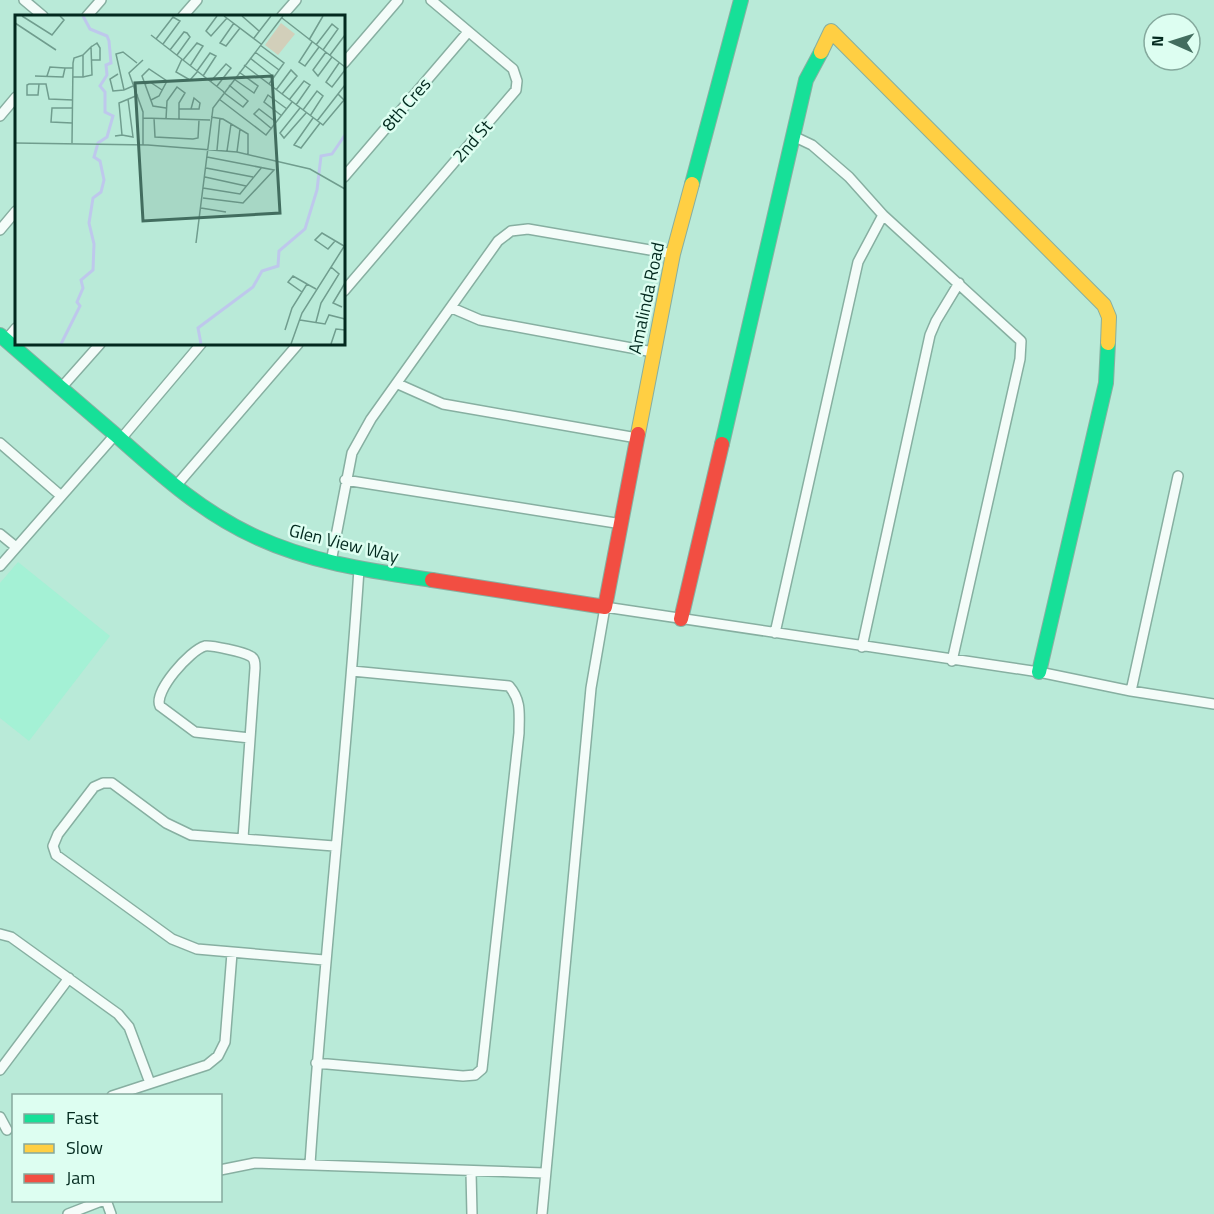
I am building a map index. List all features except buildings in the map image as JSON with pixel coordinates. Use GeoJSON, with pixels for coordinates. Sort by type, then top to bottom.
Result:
{"type":"FeatureCollection","features":[{"type":"Feature","properties":{"kind":"street"},"geometry":{"type":"LineString","coordinates":[[24,0],[42,15]]}},
{"type":"Feature","properties":{"kind":"street"},"geometry":{"type":"LineString","coordinates":[[88,15],[101,0]]}},
{"type":"Feature","properties":{"kind":"street"},"geometry":{"type":"LineString","coordinates":[[184,15],[197,0]]}},
{"type":"Feature","properties":{"kind":"street"},"geometry":{"type":"LineString","coordinates":[[283,15],[296,0]]}},
{"type":"Feature","properties":{"kind":"street"},"geometry":{"type":"LineString","coordinates":[[345,62],[398,0]]}},
{"type":"Feature","properties":{"kind":"street","name":"2nd St"},"geometry":{"type":"LineString","coordinates":[[345,290],[516,90],[517,81],[513,69],[431,0]]}},
{"type":"Feature","properties":{"kind":"street","name":"Amalinda Road"},"geometry":{"type":"LineString","coordinates":[[605,607],[673,254],[741,0]]}},
{"type":"Feature","properties":{"kind":"street"},"geometry":{"type":"LineString","coordinates":[[681,619],[806,80],[831,31],[1104,305],[1109,317],[1106,383],[1040,672]]}},
{"type":"Feature","properties":{"kind":"street","name":"8th Cres"},"geometry":{"type":"LineString","coordinates":[[345,176],[468,32]]}},
{"type":"Feature","properties":{"kind":"street"},"geometry":{"type":"LineString","coordinates":[[0,116],[15,99]]}},
{"type":"Feature","properties":{"kind":"street"},"geometry":{"type":"LineString","coordinates":[[793,136],[812,145],[830,159],[883,215],[1021,341],[1020,359],[952,661]]}},
{"type":"Feature","properties":{"kind":"street"},"geometry":{"type":"LineString","coordinates":[[0,230],[15,212]]}},
{"type":"Feature","properties":{"kind":"street"},"geometry":{"type":"LineString","coordinates":[[775,633],[858,262],[883,215]]}},
{"type":"Feature","properties":{"kind":"street"},"geometry":{"type":"LineString","coordinates":[[331,562],[352,453],[366,427],[498,241],[511,231],[528,230],[673,254]]}},
{"type":"Feature","properties":{"kind":"street"},"geometry":{"type":"LineString","coordinates":[[862,647],[930,335],[959,283]]}},
{"type":"Feature","properties":{"kind":"street"},"geometry":{"type":"LineString","coordinates":[[452,308],[480,320],[653,352]]}},
{"type":"Feature","properties":{"kind":"street","name":"Glen View Way"},"geometry":{"type":"LineString","coordinates":[[3,337],[175,487],[209,512],[256,537],[359,569],[605,607]]}},
{"type":"Feature","properties":{"kind":"street"},"geometry":{"type":"LineString","coordinates":[[61,388],[99,345]]}},
{"type":"Feature","properties":{"kind":"street"},"geometry":{"type":"LineString","coordinates":[[0,566],[60,495],[117,438],[200,345]]}},
{"type":"Feature","properties":{"kind":"street"},"geometry":{"type":"LineString","coordinates":[[175,487],[297,345]]}},
{"type":"Feature","properties":{"kind":"street"},"geometry":{"type":"LineString","coordinates":[[398,384],[443,404],[637,438]]}},
{"type":"Feature","properties":{"kind":"street"},"geometry":{"type":"LineString","coordinates":[[0,442],[60,495]]}},
{"type":"Feature","properties":{"kind":"street"},"geometry":{"type":"LineString","coordinates":[[1131,691],[1178,476]]}},
{"type":"Feature","properties":{"kind":"street"},"geometry":{"type":"LineString","coordinates":[[345,480],[622,524]]}},
{"type":"Feature","properties":{"kind":"street"},"geometry":{"type":"LineString","coordinates":[[0,534],[16,547]]}},
{"type":"Feature","properties":{"kind":"street"},"geometry":{"type":"LineString","coordinates":[[310,1164],[324,960],[352,671],[359,569]]}},
{"type":"Feature","properties":{"kind":"street"},"geometry":{"type":"LineString","coordinates":[[542,1214],[544,1173],[591,688],[605,607],[952,661],[1040,672],[1131,691],[1214,704]]}},
{"type":"Feature","properties":{"kind":"street"},"geometry":{"type":"LineString","coordinates":[[243,838],[250,738],[254,660],[250,655],[213,646],[200,648],[184,661],[157,701],[160,706],[195,732],[250,738]]}},
{"type":"Feature","properties":{"kind":"street"},"geometry":{"type":"LineString","coordinates":[[316,1063],[463,1076],[475,1075],[482,1069],[519,733],[520,706],[516,694],[509,686],[352,671]]}},
{"type":"Feature","properties":{"kind":"street"},"geometry":{"type":"LineString","coordinates":[[324,960],[197,949],[172,939],[56,855],[53,846],[58,834],[94,787],[103,783],[112,783],[178,831],[190,835],[334,846]]}},
{"type":"Feature","properties":{"kind":"street"},"geometry":{"type":"LineString","coordinates":[[0,934],[11,937],[118,1014],[129,1027],[150,1083]]}},
{"type":"Feature","properties":{"kind":"street"},"geometry":{"type":"LineString","coordinates":[[115,1094],[207,1065],[218,1056],[225,1042],[232,953]]}},
{"type":"Feature","properties":{"kind":"street"},"geometry":{"type":"LineString","coordinates":[[0,1070],[69,978]]}},
{"type":"Feature","properties":{"kind":"street"},"geometry":{"type":"LineString","coordinates":[[0,1117],[7,1130]]}},
{"type":"Feature","properties":{"kind":"street"},"geometry":{"type":"LineString","coordinates":[[222,1170],[255,1163],[544,1173]]}},
{"type":"Feature","properties":{"kind":"street"},"geometry":{"type":"LineString","coordinates":[[471,1172],[472,1214]]}},
{"type":"Feature","properties":{"kind":"street"},"geometry":{"type":"LineString","coordinates":[[68,1214],[100,1202]]}},
{"type":"Feature","properties":{"kind":"shaded area"},"geometry":{"type":"Polygon","coordinates":[[[18,562],[110,636],[29,741],[0,718],[0,583],[18,562]]]}},
{"type":"Feature","properties":{"kind":"traffic: fast"},"geometry":{"type":"LineString","coordinates":[[692,184],[741,0]]}},
{"type":"Feature","properties":{"kind":"traffic: fast"},"geometry":{"type":"LineString","coordinates":[[722,444],[806,80],[821,52]]}},
{"type":"Feature","properties":{"kind":"traffic: fast"},"geometry":{"type":"LineString","coordinates":[[0,335],[166,479],[218,517],[277,546],[320,560],[432,580]]}},
{"type":"Feature","properties":{"kind":"traffic: fast"},"geometry":{"type":"LineString","coordinates":[[1039,672],[1106,383],[1108,343]]}},
{"type":"Feature","properties":{"kind":"traffic: slow"},"geometry":{"type":"LineString","coordinates":[[821,52],[831,31],[1104,305],[1109,317],[1108,343]]}},
{"type":"Feature","properties":{"kind":"traffic: slow"},"geometry":{"type":"LineString","coordinates":[[638,434],[673,254],[692,184]]}},
{"type":"Feature","properties":{"kind":"traffic: jam"},"geometry":{"type":"LineString","coordinates":[[432,580],[605,607],[638,434]]}},
{"type":"Feature","properties":{"kind":"traffic: jam"},"geometry":{"type":"LineString","coordinates":[[681,619],[722,444]]}}]}
